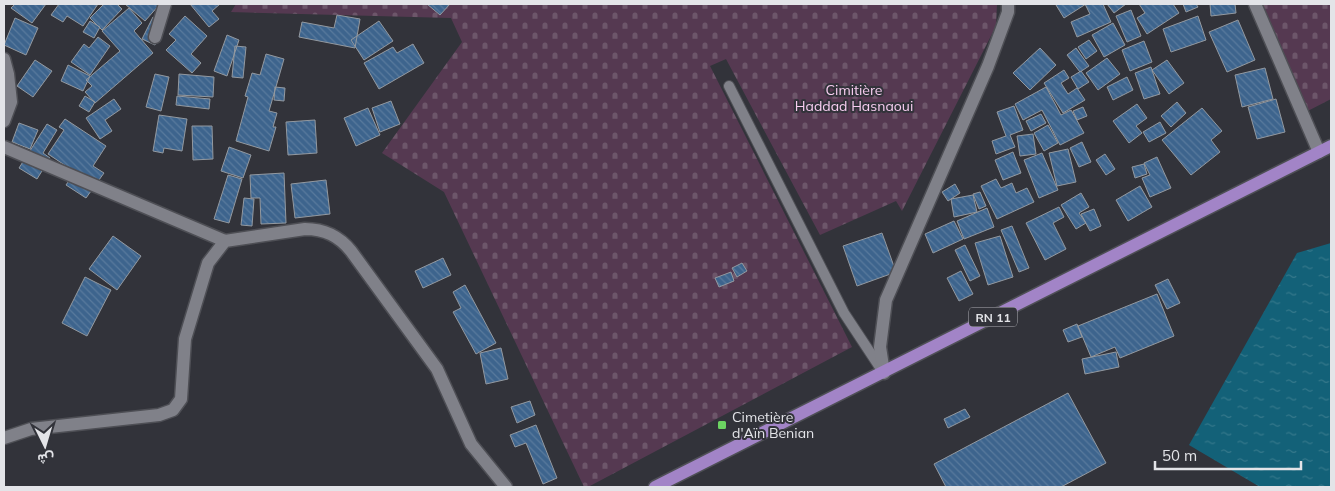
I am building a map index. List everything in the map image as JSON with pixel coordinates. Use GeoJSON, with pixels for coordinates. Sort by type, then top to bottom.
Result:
{"type":"FeatureCollection","features":[{"type":"Feature","properties":{"kind":"main road","name":"RN 11"},"geometry":{"type":"LineString","coordinates":[[655,487],[1331,146]]}},
{"type":"Feature","properties":{"kind":"street"},"geometry":{"type":"LineString","coordinates":[[155,37],[165,4]]}},
{"type":"Feature","properties":{"kind":"street"},"geometry":{"type":"LineString","coordinates":[[884,373],[880,347],[886,300],[988,66],[1008,12],[1008,4]]}},
{"type":"Feature","properties":{"kind":"street"},"geometry":{"type":"LineString","coordinates":[[1255,4],[1319,152]]}},
{"type":"Feature","properties":{"kind":"street"},"geometry":{"type":"LineString","coordinates":[[4,59],[8,74],[11,102],[4,121]]}},
{"type":"Feature","properties":{"kind":"street"},"geometry":{"type":"LineString","coordinates":[[4,147],[225,241],[305,229],[316,229],[336,236],[344,243],[437,369],[471,444],[506,487]]}},
{"type":"Feature","properties":{"kind":"street"},"geometry":{"type":"LineString","coordinates":[[4,438],[31,429],[159,415],[172,410],[181,399],[185,339],[208,263],[225,241]]}},
{"type":"Feature","properties":{"kind":"lane"},"geometry":{"type":"LineString","coordinates":[[729,86],[844,313],[884,373]]}},
{"type":"Feature","properties":{"kind":"green space","name":"Cimitière Haddad Hasnaoui"},"geometry":{"type":"Polygon","coordinates":[[[236,4],[997,4],[996,26],[902,211],[896,201],[820,235],[726,59],[710,66],[852,347],[588,487],[584,487],[444,192],[382,153],[462,42],[451,18],[231,12],[236,4]]]}},
{"type":"Feature","properties":{"kind":"green space"},"geometry":{"type":"Polygon","coordinates":[[[1257,4],[1331,4],[1331,99],[1300,115],[1257,4]]]}},
{"type":"Feature","properties":{"kind":"water"},"geometry":{"type":"Polygon","coordinates":[[[1331,243],[1331,487],[1260,487],[1189,445],[1297,253],[1331,243]]]}},
{"type":"Feature","properties":{"kind":"building"},"geometry":{"type":"Polygon","coordinates":[[[15,4],[46,4],[32,23],[11,8],[15,4]]]}},
{"type":"Feature","properties":{"kind":"building"},"geometry":{"type":"Polygon","coordinates":[[[59,4],[98,4],[83,26],[67,16],[63,22],[51,15],[59,4]]]}},
{"type":"Feature","properties":{"kind":"building"},"geometry":{"type":"Polygon","coordinates":[[[104,4],[117,4],[122,9],[102,30],[90,18],[104,4]]]}},
{"type":"Feature","properties":{"kind":"building"},"geometry":{"type":"Polygon","coordinates":[[[125,4],[160,4],[145,21],[125,4]]]}},
{"type":"Feature","properties":{"kind":"building"},"geometry":{"type":"Polygon","coordinates":[[[190,4],[220,4],[212,11],[219,19],[209,27],[190,4]]]}},
{"type":"Feature","properties":{"kind":"building"},"geometry":{"type":"Polygon","coordinates":[[[427,4],[450,4],[440,15],[427,4]]]}},
{"type":"Feature","properties":{"kind":"building"},"geometry":{"type":"Polygon","coordinates":[[[1085,4],[1103,4],[1111,22],[1077,37],[1071,22],[1090,14],[1085,4]]]}},
{"type":"Feature","properties":{"kind":"building"},"geometry":{"type":"Polygon","coordinates":[[[1086,4],[1064,18],[1056,5],[1086,4]]]}},
{"type":"Feature","properties":{"kind":"building"},"geometry":{"type":"Polygon","coordinates":[[[1107,4],[1126,4],[1114,13],[1107,4]]]}},
{"type":"Feature","properties":{"kind":"building"},"geometry":{"type":"Polygon","coordinates":[[[1139,4],[1173,4],[1179,13],[1147,34],[1137,18],[1145,13],[1139,4]]]}},
{"type":"Feature","properties":{"kind":"building"},"geometry":{"type":"Polygon","coordinates":[[[1183,4],[1196,4],[1198,7],[1186,12],[1183,4]]]}},
{"type":"Feature","properties":{"kind":"building"},"geometry":{"type":"Polygon","coordinates":[[[1210,4],[1235,4],[1236,13],[1211,16],[1210,4]]]}},
{"type":"Feature","properties":{"kind":"building"},"geometry":{"type":"Polygon","coordinates":[[[129,8],[142,23],[134,31],[153,53],[95,103],[85,92],[92,86],[86,80],[120,51],[102,31],[129,8]]]}},
{"type":"Feature","properties":{"kind":"building"},"geometry":{"type":"Polygon","coordinates":[[[1131,10],[1141,36],[1127,42],[1116,16],[1131,10]]]}},
{"type":"Feature","properties":{"kind":"building"},"geometry":{"type":"Polygon","coordinates":[[[337,15],[360,19],[355,48],[299,37],[302,22],[334,28],[337,15]]]}},
{"type":"Feature","properties":{"kind":"building"},"geometry":{"type":"Polygon","coordinates":[[[185,16],[207,36],[191,54],[201,63],[192,73],[166,50],[176,40],[169,34],[185,16]]]}},
{"type":"Feature","properties":{"kind":"building"},"geometry":{"type":"Polygon","coordinates":[[[1198,16],[1206,40],[1171,52],[1163,29],[1198,16]]]}},
{"type":"Feature","properties":{"kind":"building"},"geometry":{"type":"Polygon","coordinates":[[[153,17],[166,23],[155,45],[142,39],[153,17]]]}},
{"type":"Feature","properties":{"kind":"building"},"geometry":{"type":"Polygon","coordinates":[[[15,18],[38,28],[26,55],[4,45],[15,18]]]}},
{"type":"Feature","properties":{"kind":"building"},"geometry":{"type":"Polygon","coordinates":[[[1238,20],[1255,60],[1227,72],[1209,32],[1238,20]]]}},
{"type":"Feature","properties":{"kind":"building"},"geometry":{"type":"Polygon","coordinates":[[[90,21],[100,27],[94,38],[83,32],[90,21]]]}},
{"type":"Feature","properties":{"kind":"building"},"geometry":{"type":"Polygon","coordinates":[[[379,21],[393,41],[364,60],[351,40],[379,21]]]}},
{"type":"Feature","properties":{"kind":"building"},"geometry":{"type":"Polygon","coordinates":[[[1113,23],[1125,45],[1104,57],[1092,35],[1113,23]]]}},
{"type":"Feature","properties":{"kind":"building"},"geometry":{"type":"Polygon","coordinates":[[[227,35],[239,40],[227,76],[214,71],[227,35]]]}},
{"type":"Feature","properties":{"kind":"building"},"geometry":{"type":"Polygon","coordinates":[[[98,37],[110,46],[90,75],[71,62],[84,44],[89,48],[98,37]]]}},
{"type":"Feature","properties":{"kind":"building"},"geometry":{"type":"Polygon","coordinates":[[[1089,40],[1097,51],[1086,59],[1078,47],[1089,40]]]}},
{"type":"Feature","properties":{"kind":"building"},"geometry":{"type":"Polygon","coordinates":[[[1144,41],[1152,62],[1130,71],[1122,50],[1144,41]]]}},
{"type":"Feature","properties":{"kind":"building"},"geometry":{"type":"Polygon","coordinates":[[[413,44],[424,63],[379,89],[364,63],[393,47],[397,53],[413,44]]]}},
{"type":"Feature","properties":{"kind":"building"},"geometry":{"type":"Polygon","coordinates":[[[235,46],[246,47],[243,78],[232,77],[235,46]]]}},
{"type":"Feature","properties":{"kind":"building"},"geometry":{"type":"Polygon","coordinates":[[[1040,48],[1056,65],[1030,90],[1013,73],[1040,48]]]}},
{"type":"Feature","properties":{"kind":"building"},"geometry":{"type":"Polygon","coordinates":[[[1076,48],[1089,66],[1080,72],[1067,55],[1076,48]]]}},
{"type":"Feature","properties":{"kind":"building"},"geometry":{"type":"Polygon","coordinates":[[[266,54],[284,59],[269,111],[277,113],[273,127],[276,127],[269,151],[236,141],[248,97],[245,96],[252,73],[260,75],[266,54]]]}},
{"type":"Feature","properties":{"kind":"building"},"geometry":{"type":"Polygon","coordinates":[[[1107,58],[1120,74],[1098,90],[1086,73],[1107,58]]]}},
{"type":"Feature","properties":{"kind":"building"},"geometry":{"type":"Polygon","coordinates":[[[35,60],[52,71],[33,97],[17,86],[35,60]]]}},
{"type":"Feature","properties":{"kind":"building"},"geometry":{"type":"Polygon","coordinates":[[[1167,60],[1184,83],[1169,94],[1152,70],[1167,60]]]}},
{"type":"Feature","properties":{"kind":"building"},"geometry":{"type":"Polygon","coordinates":[[[68,65],[90,76],[83,91],[61,81],[68,65]]]}},
{"type":"Feature","properties":{"kind":"building"},"geometry":{"type":"Polygon","coordinates":[[[1151,67],[1160,94],[1144,99],[1135,73],[1151,67]]]}},
{"type":"Feature","properties":{"kind":"building"},"geometry":{"type":"Polygon","coordinates":[[[1265,68],[1273,99],[1242,107],[1235,75],[1265,68]]]}},
{"type":"Feature","properties":{"kind":"building"},"geometry":{"type":"Polygon","coordinates":[[[1064,70],[1069,78],[1061,83],[1068,94],[1077,88],[1085,100],[1063,113],[1044,83],[1064,70]]]}},
{"type":"Feature","properties":{"kind":"building"},"geometry":{"type":"Polygon","coordinates":[[[1081,71],[1089,82],[1078,89],[1071,77],[1081,71]]]}},
{"type":"Feature","properties":{"kind":"building"},"geometry":{"type":"Polygon","coordinates":[[[155,74],[169,77],[161,111],[146,107],[155,74]]]}},
{"type":"Feature","properties":{"kind":"building"},"geometry":{"type":"Polygon","coordinates":[[[179,74],[214,77],[213,97],[178,95],[179,74]]]}},
{"type":"Feature","properties":{"kind":"building"},"geometry":{"type":"Polygon","coordinates":[[[1127,77],[1133,90],[1113,100],[1107,87],[1127,77]]]}},
{"type":"Feature","properties":{"kind":"building"},"geometry":{"type":"Polygon","coordinates":[[[275,87],[285,88],[284,101],[274,100],[275,87]]]}},
{"type":"Feature","properties":{"kind":"building"},"geometry":{"type":"Polygon","coordinates":[[[1046,87],[1061,115],[1071,110],[1084,133],[1060,145],[1042,110],[1023,120],[1015,104],[1046,87]]]}},
{"type":"Feature","properties":{"kind":"building"},"geometry":{"type":"Polygon","coordinates":[[[85,96],[95,102],[89,112],[79,106],[85,96]]]}},
{"type":"Feature","properties":{"kind":"building"},"geometry":{"type":"Polygon","coordinates":[[[177,96],[210,99],[209,109],[176,105],[177,96]]]}},
{"type":"Feature","properties":{"kind":"building"},"geometry":{"type":"Polygon","coordinates":[[[114,99],[121,109],[105,120],[112,131],[100,139],[86,118],[114,99]]]}},
{"type":"Feature","properties":{"kind":"building"},"geometry":{"type":"Polygon","coordinates":[[[1276,99],[1285,132],[1257,139],[1248,107],[1276,99]]]}},
{"type":"Feature","properties":{"kind":"building"},"geometry":{"type":"Polygon","coordinates":[[[391,101],[400,124],[380,132],[372,108],[391,101]]]}},
{"type":"Feature","properties":{"kind":"building"},"geometry":{"type":"Polygon","coordinates":[[[1177,102],[1186,113],[1171,127],[1161,116],[1177,102]]]}},
{"type":"Feature","properties":{"kind":"building"},"geometry":{"type":"Polygon","coordinates":[[[1137,104],[1147,118],[1136,126],[1142,133],[1129,143],[1113,121],[1137,104]]]}},
{"type":"Feature","properties":{"kind":"building"},"geometry":{"type":"Polygon","coordinates":[[[1014,106],[1023,130],[1010,135],[1015,147],[996,154],[992,141],[1006,136],[997,112],[1014,106]]]}},
{"type":"Feature","properties":{"kind":"building"},"geometry":{"type":"Polygon","coordinates":[[[1083,107],[1087,116],[1077,120],[1073,111],[1083,107]]]}},
{"type":"Feature","properties":{"kind":"building"},"geometry":{"type":"Polygon","coordinates":[[[368,108],[380,135],[356,146],[344,118],[368,108]]]}},
{"type":"Feature","properties":{"kind":"building"},"geometry":{"type":"Polygon","coordinates":[[[1202,108],[1222,131],[1211,140],[1220,152],[1191,175],[1162,140],[1202,108]]]}},
{"type":"Feature","properties":{"kind":"building"},"geometry":{"type":"Polygon","coordinates":[[[1041,114],[1046,123],[1031,131],[1026,121],[1041,114]]]}},
{"type":"Feature","properties":{"kind":"building"},"geometry":{"type":"Polygon","coordinates":[[[159,115],[187,119],[182,151],[164,148],[163,153],[153,151],[159,115]]]}},
{"type":"Feature","properties":{"kind":"building"},"geometry":{"type":"Polygon","coordinates":[[[65,119],[106,146],[93,166],[104,173],[86,198],[66,185],[75,172],[48,154],[64,130],[59,127],[65,119]]]}},
{"type":"Feature","properties":{"kind":"building"},"geometry":{"type":"Polygon","coordinates":[[[315,120],[317,153],[288,155],[286,122],[315,120]]]}},
{"type":"Feature","properties":{"kind":"building"},"geometry":{"type":"Polygon","coordinates":[[[1160,122],[1166,133],[1149,142],[1143,132],[1160,122]]]}},
{"type":"Feature","properties":{"kind":"building"},"geometry":{"type":"Polygon","coordinates":[[[19,123],[38,130],[30,149],[12,142],[19,123]]]}},
{"type":"Feature","properties":{"kind":"building"},"geometry":{"type":"Polygon","coordinates":[[[47,124],[57,130],[43,153],[50,158],[37,179],[19,168],[47,124]]]}},
{"type":"Feature","properties":{"kind":"building"},"geometry":{"type":"Polygon","coordinates":[[[1048,125],[1058,143],[1044,151],[1034,133],[1048,125]]]}},
{"type":"Feature","properties":{"kind":"building"},"geometry":{"type":"Polygon","coordinates":[[[192,126],[212,126],[213,159],[193,160],[192,126]]]}},
{"type":"Feature","properties":{"kind":"building"},"geometry":{"type":"Polygon","coordinates":[[[1033,134],[1036,154],[1020,156],[1017,136],[1033,134]]]}},
{"type":"Feature","properties":{"kind":"building"},"geometry":{"type":"Polygon","coordinates":[[[1082,142],[1091,162],[1079,167],[1070,148],[1082,142]]]}},
{"type":"Feature","properties":{"kind":"building"},"geometry":{"type":"Polygon","coordinates":[[[229,147],[251,155],[243,178],[221,171],[229,147]]]}},
{"type":"Feature","properties":{"kind":"building"},"geometry":{"type":"Polygon","coordinates":[[[1068,149],[1076,182],[1057,186],[1049,153],[1068,149]]]}},
{"type":"Feature","properties":{"kind":"building"},"geometry":{"type":"Polygon","coordinates":[[[1013,152],[1021,173],[1003,180],[995,160],[1013,152]]]}},
{"type":"Feature","properties":{"kind":"building"},"geometry":{"type":"Polygon","coordinates":[[[1042,153],[1058,190],[1039,198],[1024,160],[1042,153]]]}},
{"type":"Feature","properties":{"kind":"building"},"geometry":{"type":"Polygon","coordinates":[[[1105,154],[1115,169],[1106,175],[1096,160],[1105,154]]]}},
{"type":"Feature","properties":{"kind":"building"},"geometry":{"type":"Polygon","coordinates":[[[1157,157],[1171,188],[1150,197],[1142,178],[1150,175],[1144,163],[1157,157]]]}},
{"type":"Feature","properties":{"kind":"building"},"geometry":{"type":"Polygon","coordinates":[[[1144,164],[1147,174],[1135,178],[1132,167],[1144,164]]]}},
{"type":"Feature","properties":{"kind":"building"},"geometry":{"type":"Polygon","coordinates":[[[284,173],[286,223],[261,224],[260,198],[251,198],[250,175],[284,173]]]}},
{"type":"Feature","properties":{"kind":"building"},"geometry":{"type":"Polygon","coordinates":[[[228,175],[242,179],[229,223],[214,219],[228,175]]]}},
{"type":"Feature","properties":{"kind":"building"},"geometry":{"type":"Polygon","coordinates":[[[996,179],[1001,188],[1012,183],[1016,193],[1027,188],[1034,202],[997,219],[981,186],[996,179]]]}},
{"type":"Feature","properties":{"kind":"building"},"geometry":{"type":"Polygon","coordinates":[[[326,180],[330,214],[295,218],[291,184],[326,180]]]}},
{"type":"Feature","properties":{"kind":"building"},"geometry":{"type":"Polygon","coordinates":[[[955,184],[960,193],[948,201],[942,192],[955,184]]]}},
{"type":"Feature","properties":{"kind":"building"},"geometry":{"type":"Polygon","coordinates":[[[1140,186],[1152,207],[1128,221],[1116,200],[1140,186]]]}},
{"type":"Feature","properties":{"kind":"building"},"geometry":{"type":"Polygon","coordinates":[[[980,192],[986,206],[979,209],[973,194],[980,192]]]}},
{"type":"Feature","properties":{"kind":"building"},"geometry":{"type":"Polygon","coordinates":[[[1081,193],[1089,207],[1079,213],[1086,223],[1076,229],[1061,205],[1081,193]]]}},
{"type":"Feature","properties":{"kind":"building"},"geometry":{"type":"Polygon","coordinates":[[[973,195],[977,212],[954,217],[951,199],[973,195]]]}},
{"type":"Feature","properties":{"kind":"building"},"geometry":{"type":"Polygon","coordinates":[[[244,198],[254,199],[252,226],[241,225],[244,198]]]}},
{"type":"Feature","properties":{"kind":"building"},"geometry":{"type":"Polygon","coordinates":[[[1059,207],[1064,217],[1053,223],[1066,249],[1045,260],[1026,223],[1059,207]]]}},
{"type":"Feature","properties":{"kind":"building"},"geometry":{"type":"Polygon","coordinates":[[[987,208],[994,227],[964,239],[957,221],[987,208]]]}},
{"type":"Feature","properties":{"kind":"building"},"geometry":{"type":"Polygon","coordinates":[[[1094,209],[1101,226],[1090,231],[1081,214],[1094,209]]]}},
{"type":"Feature","properties":{"kind":"building"},"geometry":{"type":"Polygon","coordinates":[[[954,221],[963,239],[933,253],[925,234],[954,221]]]}},
{"type":"Feature","properties":{"kind":"building"},"geometry":{"type":"Polygon","coordinates":[[[1012,226],[1029,268],[1019,272],[1001,230],[1012,226]]]}},
{"type":"Feature","properties":{"kind":"building"},"geometry":{"type":"Polygon","coordinates":[[[882,233],[896,272],[857,286],[843,246],[882,233]]]}},
{"type":"Feature","properties":{"kind":"building"},"geometry":{"type":"Polygon","coordinates":[[[113,236],[141,256],[117,290],[89,269],[113,236]]]}},
{"type":"Feature","properties":{"kind":"building"},"geometry":{"type":"Polygon","coordinates":[[[1000,236],[1013,277],[988,285],[975,243],[1000,236]]]}},
{"type":"Feature","properties":{"kind":"building"},"geometry":{"type":"Polygon","coordinates":[[[965,245],[980,276],[970,281],[955,250],[965,245]]]}},
{"type":"Feature","properties":{"kind":"building"},"geometry":{"type":"Polygon","coordinates":[[[443,258],[451,275],[423,288],[415,271],[443,258]]]}},
{"type":"Feature","properties":{"kind":"building"},"geometry":{"type":"Polygon","coordinates":[[[742,263],[747,271],[737,277],[732,268],[742,263]]]}},
{"type":"Feature","properties":{"kind":"building"},"geometry":{"type":"Polygon","coordinates":[[[961,271],[973,294],[959,301],[947,278],[961,271]]]}},
{"type":"Feature","properties":{"kind":"building"},"geometry":{"type":"Polygon","coordinates":[[[731,272],[734,281],[719,287],[715,278],[731,272]]]}},
{"type":"Feature","properties":{"kind":"building"},"geometry":{"type":"Polygon","coordinates":[[[85,277],[111,290],[87,336],[62,323],[85,277]]]}},
{"type":"Feature","properties":{"kind":"building"},"geometry":{"type":"Polygon","coordinates":[[[1168,279],[1180,303],[1167,309],[1155,285],[1168,279]]]}},
{"type":"Feature","properties":{"kind":"building"},"geometry":{"type":"Polygon","coordinates":[[[465,285],[496,343],[476,354],[453,312],[461,308],[453,292],[465,285]]]}},
{"type":"Feature","properties":{"kind":"building"},"geometry":{"type":"Polygon","coordinates":[[[1157,294],[1174,336],[1120,358],[1115,347],[1091,357],[1078,326],[1157,294]]]}},
{"type":"Feature","properties":{"kind":"building"},"geometry":{"type":"Polygon","coordinates":[[[1077,324],[1082,337],[1068,342],[1063,330],[1077,324]]]}},
{"type":"Feature","properties":{"kind":"building"},"geometry":{"type":"Polygon","coordinates":[[[501,348],[508,379],[486,384],[480,353],[501,348]]]}},
{"type":"Feature","properties":{"kind":"building"},"geometry":{"type":"Polygon","coordinates":[[[1116,352],[1119,367],[1085,374],[1082,359],[1116,352]]]}},
{"type":"Feature","properties":{"kind":"building"},"geometry":{"type":"Polygon","coordinates":[[[1068,393],[1106,463],[1061,487],[946,487],[934,464],[1068,393]]]}},
{"type":"Feature","properties":{"kind":"building"},"geometry":{"type":"Polygon","coordinates":[[[530,401],[535,415],[517,423],[511,407],[530,401]]]}},
{"type":"Feature","properties":{"kind":"building"},"geometry":{"type":"Polygon","coordinates":[[[965,409],[970,417],[948,428],[944,419],[965,409]]]}},
{"type":"Feature","properties":{"kind":"building"},"geometry":{"type":"Polygon","coordinates":[[[536,425],[557,478],[543,484],[526,443],[515,447],[510,435],[536,425]]]}},
{"type":"Feature","properties":{"kind":"place","name":"Cimetière d'Aïn Benian"},"geometry":{"type":"Point","coordinates":[722,425]}}]}
